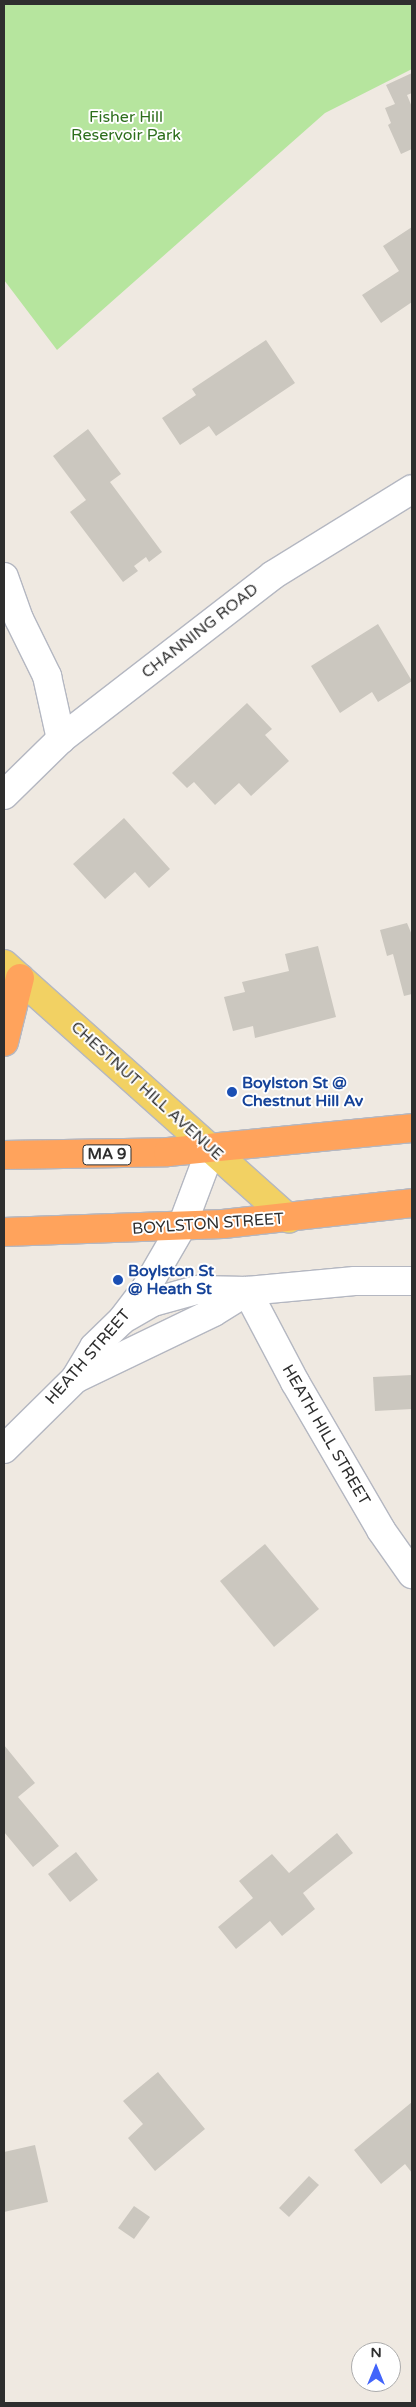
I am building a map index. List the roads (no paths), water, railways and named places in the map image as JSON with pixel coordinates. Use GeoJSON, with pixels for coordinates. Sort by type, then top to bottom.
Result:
{"type":"FeatureCollection","features":[{"type":"Feature","properties":{"kind":"highway"},"geometry":{"type":"LineString","coordinates":[[4,1042],[9,976]]}},
{"type":"Feature","properties":{"kind":"highway","name":"MA 9"},"geometry":{"type":"LineString","coordinates":[[4,1156],[95,1156],[211,1148],[412,1128]]}},
{"type":"Feature","properties":{"kind":"highway","name":"BOYLSTON STREET"},"geometry":{"type":"LineString","coordinates":[[4,1232],[182,1226],[289,1219],[412,1204]]}},
{"type":"Feature","properties":{"kind":"main road","name":"CHESTNUT HILL AVENUE"},"geometry":{"type":"LineString","coordinates":[[9,976],[211,1148],[289,1219]]}},
{"type":"Feature","properties":{"kind":"street","name":"CHANNING ROAD"},"geometry":{"type":"LineString","coordinates":[[4,795],[62,739],[273,574],[412,489]]}},
{"type":"Feature","properties":{"kind":"street"},"geometry":{"type":"LineString","coordinates":[[4,577],[19,619],[47,676],[62,739]]}},
{"type":"Feature","properties":{"kind":"street","name":"HEATH STREET"},"geometry":{"type":"LineString","coordinates":[[4,1449],[75,1379],[94,1347],[122,1320],[157,1271],[182,1226],[211,1148]]}},
{"type":"Feature","properties":{"kind":"street"},"geometry":{"type":"LineString","coordinates":[[122,1320],[153,1302],[180,1294],[224,1288],[247,1291],[355,1281],[412,1281]]}},
{"type":"Feature","properties":{"kind":"street"},"geometry":{"type":"LineString","coordinates":[[75,1379],[214,1312],[247,1291]]}},
{"type":"Feature","properties":{"kind":"street","name":"HEATH HILL STREET"},"geometry":{"type":"LineString","coordinates":[[247,1291],[295,1382],[381,1530],[412,1574]]}},
{"type":"Feature","properties":{"kind":"place","name":"Boylston St @ Chestnut Hill Av"},"geometry":{"type":"Point","coordinates":[232,1092]}},
{"type":"Feature","properties":{"kind":"place","name":"Boylston St @ Heath St"},"geometry":{"type":"Point","coordinates":[118,1280]}},
{"type":"Feature","properties":{"kind":"park label","name":"Fisher Hill Reservoir Park"},"geometry":{"type":"Point","coordinates":[126,126]}}]}
